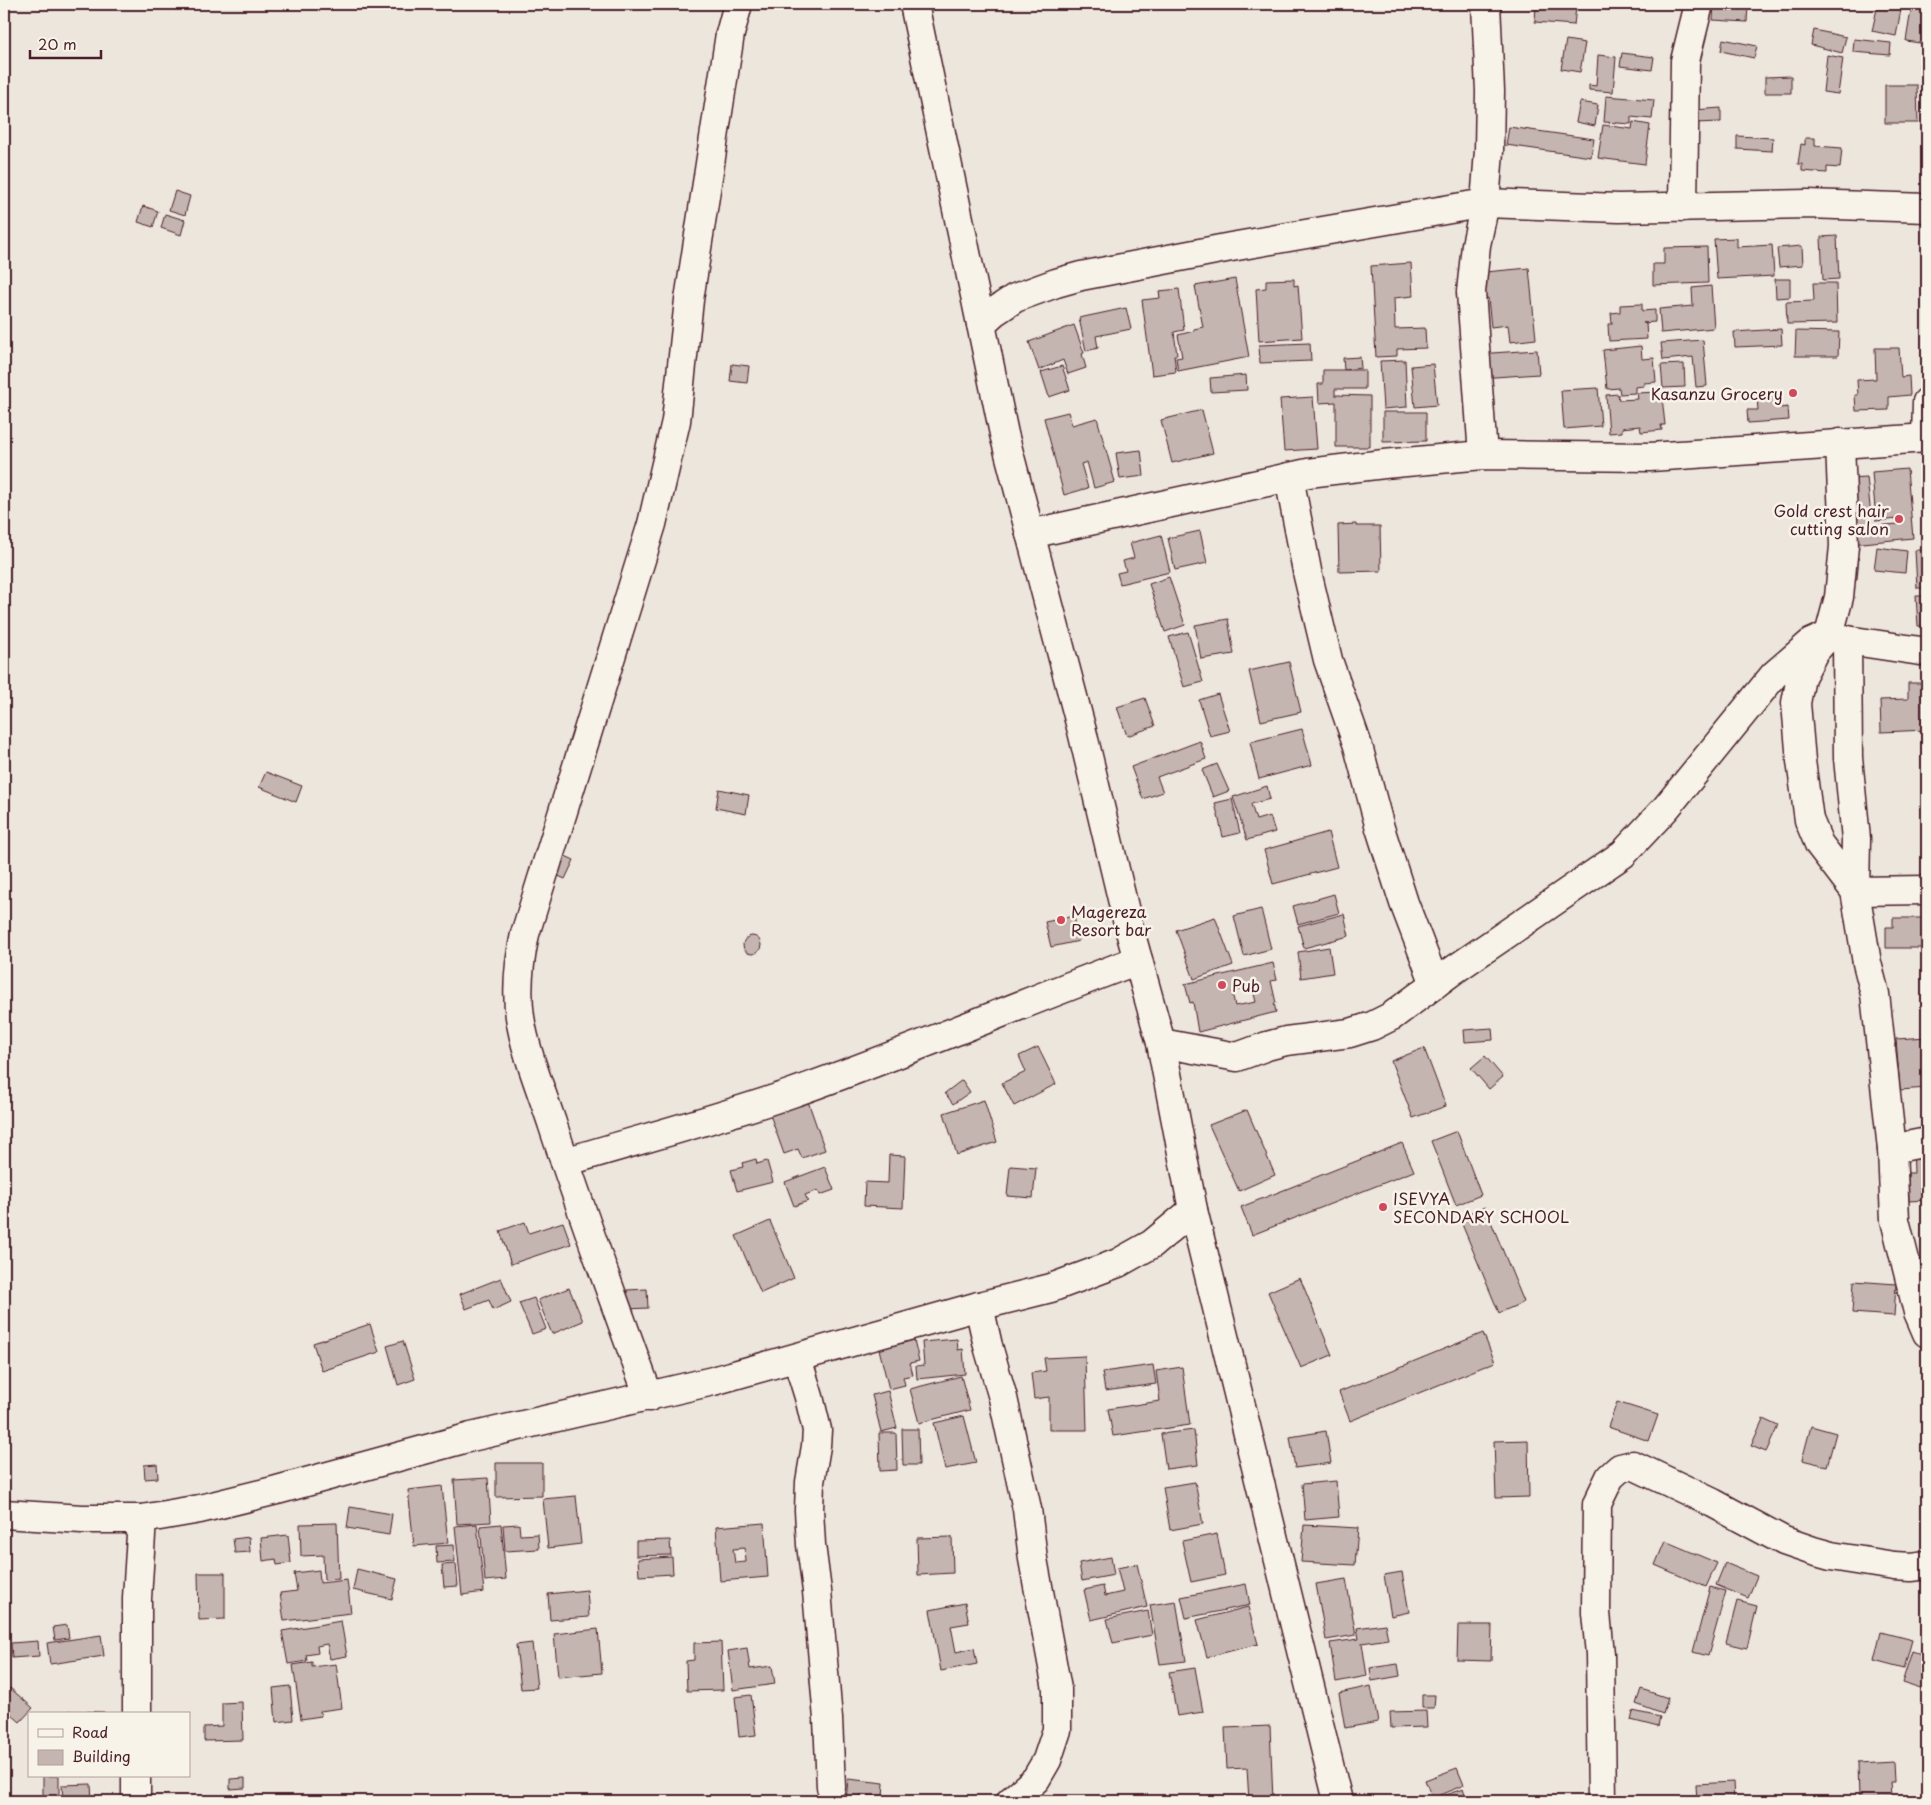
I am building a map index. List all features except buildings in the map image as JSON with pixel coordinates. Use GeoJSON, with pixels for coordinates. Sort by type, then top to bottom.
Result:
{"type":"FeatureCollection","features":[{"type":"Feature","properties":{"kind":"street"},"geometry":{"type":"LineString","coordinates":[[649,1397],[565,1162],[526,1042],[520,1017],[518,990],[519,961],[525,934],[652,524],[665,470],[676,421],[689,300],[699,231],[730,34],[738,4]]}},
{"type":"Feature","properties":{"kind":"street"},"geometry":{"type":"LineString","coordinates":[[914,4],[1004,434],[1082,731],[1138,960],[1161,1044],[1193,1210],[1338,1801]]}},
{"type":"Feature","properties":{"kind":"street"},"geometry":{"type":"LineString","coordinates":[[1483,455],[1471,292],[1476,245],[1485,203],[1490,91],[1486,4]]}},
{"type":"Feature","properties":{"kind":"street"},"geometry":{"type":"LineString","coordinates":[[1682,207],[1685,146],[1685,60],[1699,4]]}},
{"type":"Feature","properties":{"kind":"street"},"geometry":{"type":"LineString","coordinates":[[981,324],[994,312],[1015,298],[1081,276],[1240,245],[1485,203],[1619,208],[1807,204],[1927,208]]}},
{"type":"Feature","properties":{"kind":"street"},"geometry":{"type":"LineString","coordinates":[[1030,534],[1308,473],[1384,464],[1483,455],[1650,457],[1927,438],[1927,402]]}},
{"type":"Feature","properties":{"kind":"street"},"geometry":{"type":"LineString","coordinates":[[1840,444],[1844,546],[1839,597],[1838,638],[1857,859],[1855,891],[1874,994],[1892,1149],[1895,1220],[1918,1312],[1927,1334]]}},
{"type":"Feature","properties":{"kind":"street"},"geometry":{"type":"LineString","coordinates":[[1289,477],[1308,576],[1328,660],[1358,746],[1380,828],[1404,903],[1435,984]]}},
{"type":"Feature","properties":{"kind":"street"},"geometry":{"type":"LineString","coordinates":[[1838,638],[1814,652],[1801,677],[1796,703],[1797,728],[1809,820],[1813,833],[1855,891]]}},
{"type":"Feature","properties":{"kind":"street"},"geometry":{"type":"LineString","coordinates":[[1161,1044],[1238,1057],[1286,1041],[1350,1033],[1372,1026],[1392,1016],[1435,984],[1623,854],[1666,808],[1774,675],[1811,643],[1838,638],[1927,652]]}},
{"type":"Feature","properties":{"kind":"street"},"geometry":{"type":"LineString","coordinates":[[1855,891],[1927,890]]}},
{"type":"Feature","properties":{"kind":"street"},"geometry":{"type":"LineString","coordinates":[[565,1162],[741,1111],[965,1028],[1059,989],[1138,960]]}},
{"type":"Feature","properties":{"kind":"street"},"geometry":{"type":"LineString","coordinates":[[1892,1149],[1927,1142]]}},
{"type":"Feature","properties":{"kind":"street"},"geometry":{"type":"LineString","coordinates":[[4,1514],[82,1519],[142,1519],[200,1509],[471,1437],[649,1397],[1051,1288],[1118,1264],[1152,1244],[1193,1210]]}},
{"type":"Feature","properties":{"kind":"street"},"geometry":{"type":"LineString","coordinates":[[979,1306],[1003,1398],[1027,1509],[1033,1559],[1057,1689],[1057,1730],[1047,1760],[1036,1779],[1011,1801]]}},
{"type":"Feature","properties":{"kind":"street"},"geometry":{"type":"LineString","coordinates":[[797,1358],[817,1430],[810,1482],[809,1510],[828,1719],[831,1787]]}},
{"type":"Feature","properties":{"kind":"street"},"geometry":{"type":"LineString","coordinates":[[1602,1801],[1600,1654],[1596,1613],[1597,1504],[1610,1477],[1620,1468],[1633,1464],[1714,1503],[1784,1541],[1814,1552],[1894,1566],[1911,1567],[1927,1565]]}},
{"type":"Feature","properties":{"kind":"street"},"geometry":{"type":"LineString","coordinates":[[137,1712],[137,1598],[142,1519]]}},
{"type":"Feature","properties":{"kind":"street"},"geometry":{"type":"LineString","coordinates":[[136,1778],[136,1801]]}},
{"type":"Feature","properties":{"kind":"place","name":"Kasanzu Grocery"},"geometry":{"type":"Point","coordinates":[1793,393]}},
{"type":"Feature","properties":{"kind":"place","name":"Gold crest hair cutting salon"},"geometry":{"type":"Point","coordinates":[1899,519]}},
{"type":"Feature","properties":{"kind":"place","name":"Magereza Resort bar"},"geometry":{"type":"Point","coordinates":[1061,920]}},
{"type":"Feature","properties":{"kind":"place","name":"Pub"},"geometry":{"type":"Point","coordinates":[1222,985]}},
{"type":"Feature","properties":{"kind":"place","name":"ISEVYA SECONDARY SCHOOL"},"geometry":{"type":"Point","coordinates":[1383,1207]}}]}
